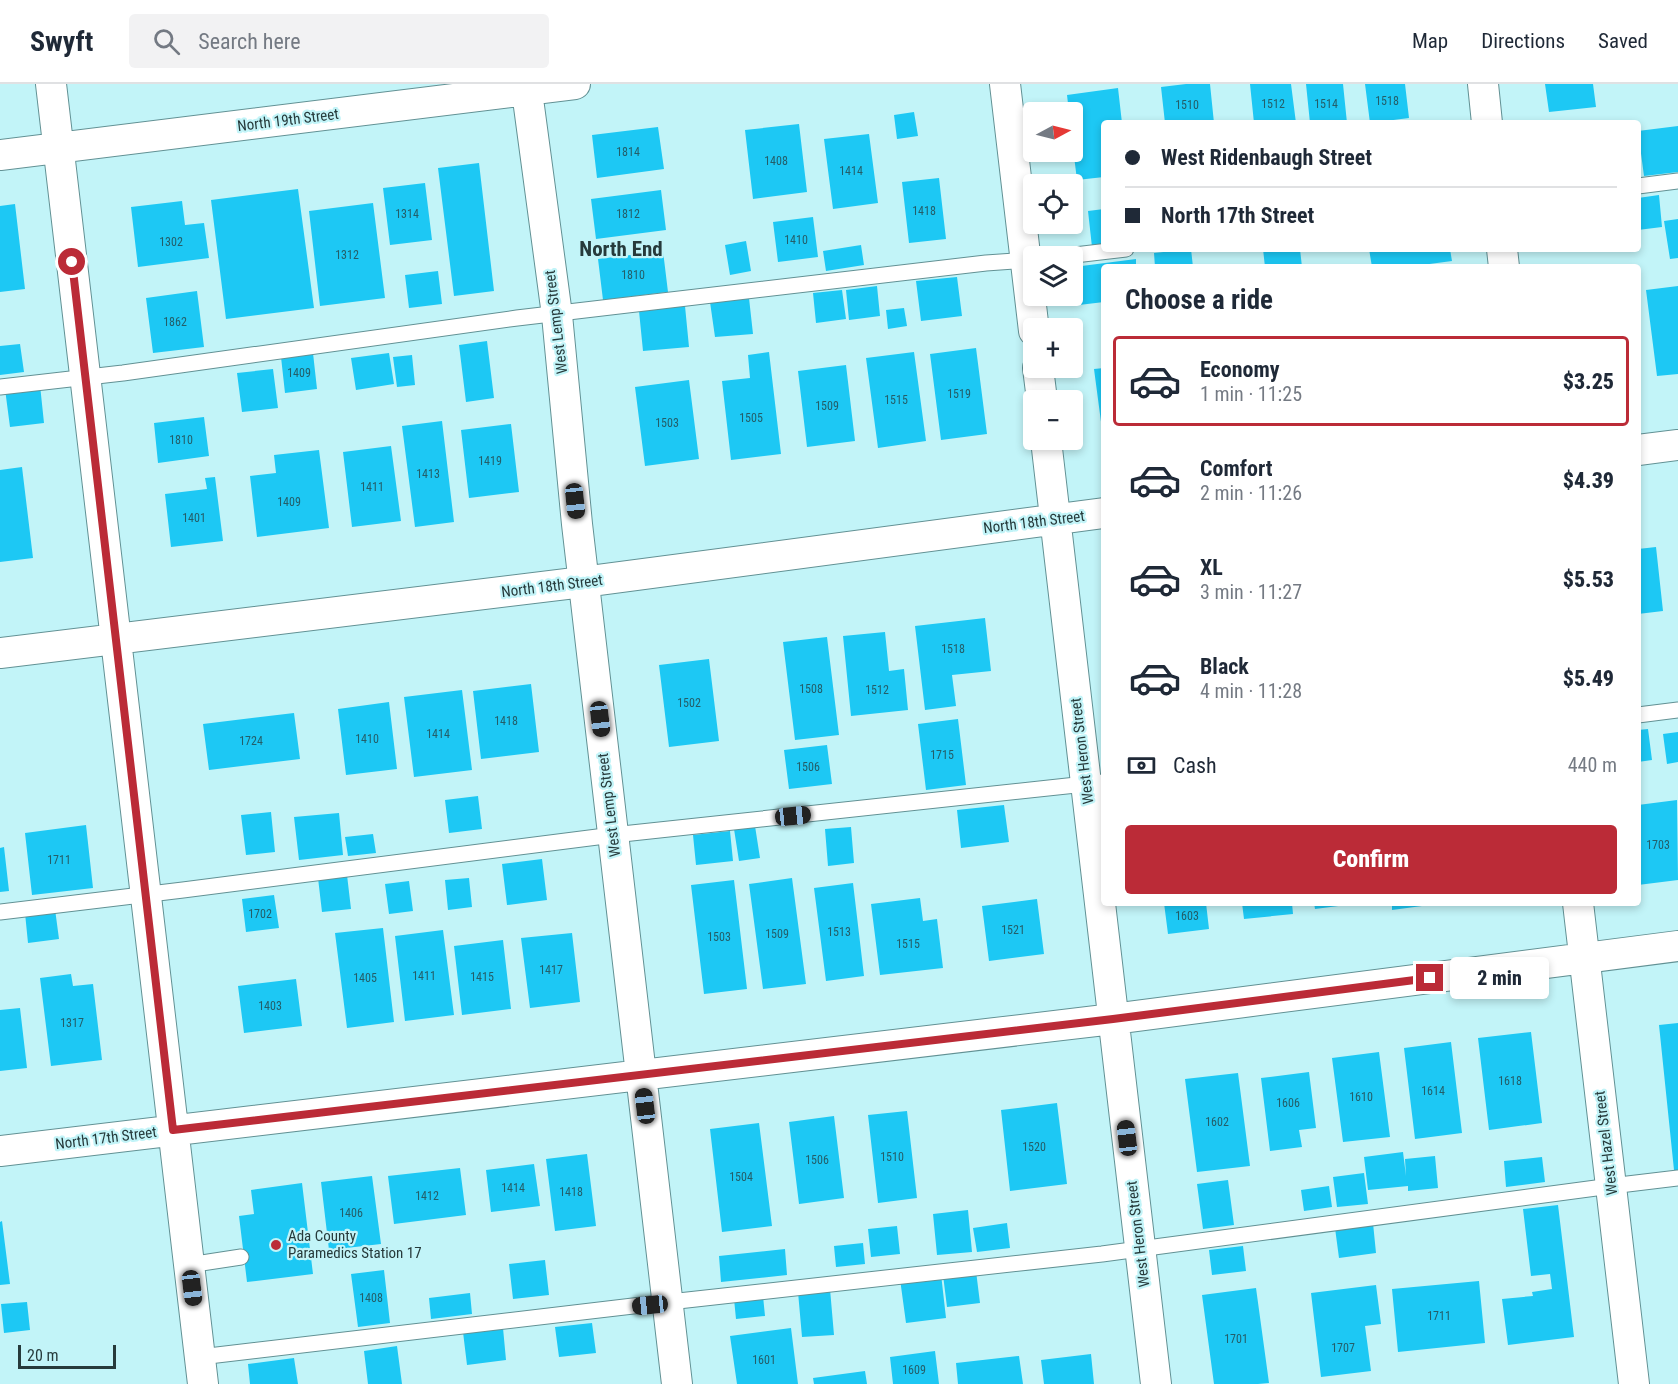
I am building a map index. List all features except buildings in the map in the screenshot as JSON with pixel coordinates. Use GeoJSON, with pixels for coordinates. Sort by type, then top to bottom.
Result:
{"type":"FeatureCollection","features":[{"type":"Feature","properties":{"kind":"street"},"geometry":{"type":"LineString","coordinates":[[51,84],[201,1370]]}},
{"type":"Feature","properties":{"kind":"street","name":"North 19th Street"},"geometry":{"type":"LineString","coordinates":[[0,155],[526,87],[575,84]]}},
{"type":"Feature","properties":{"kind":"street"},"geometry":{"type":"LineString","coordinates":[[1005,84],[1027,246]]}},
{"type":"Feature","properties":{"kind":"street"},"geometry":{"type":"LineString","coordinates":[[1483,84],[1488,120]]}},
{"type":"Feature","properties":{"kind":"street","name":"West Lemp Street"},"geometry":{"type":"LineString","coordinates":[[526,87],[556,315],[584,582],[676,1384]]}},
{"type":"Feature","properties":{"kind":"street"},"geometry":{"type":"LineString","coordinates":[[1641,450],[1678,446]]}},
{"type":"Feature","properties":{"kind":"street","name":"West Heron Street"},"geometry":{"type":"LineString","coordinates":[[1047,450],[1095,783],[1101,862]]}},
{"type":"Feature","properties":{"kind":"street","name":"North 18th Street"},"geometry":{"type":"LineString","coordinates":[[0,653],[584,582],[1101,513]]}},
{"type":"Feature","properties":{"kind":"street","name":"West Heron Street"},"geometry":{"type":"LineString","coordinates":[[1104,906],[1113,1019],[1156,1384]]}},
{"type":"Feature","properties":{"kind":"street","name":"West Hazel Street"},"geometry":{"type":"LineString","coordinates":[[1578,906],[1634,1384]]}},
{"type":"Feature","properties":{"kind":"street","name":"North 17th Street"},"geometry":{"type":"LineString","coordinates":[[0,1151],[1113,1019],[1678,946]]}},
{"type":"Feature","properties":{"kind":"lane"},"geometry":{"type":"LineString","coordinates":[[1641,186],[1678,182]]}},
{"type":"Feature","properties":{"kind":"lane"},"geometry":{"type":"LineString","coordinates":[[1083,254],[1101,252]]}},
{"type":"Feature","properties":{"kind":"lane"},"geometry":{"type":"LineString","coordinates":[[0,387],[505,320],[1023,261]]}},
{"type":"Feature","properties":{"kind":"lane"},"geometry":{"type":"LineString","coordinates":[[1641,715],[1678,710]]}},
{"type":"Feature","properties":{"kind":"lane"},"geometry":{"type":"LineString","coordinates":[[0,912],[613,835],[1095,783]]}},
{"type":"Feature","properties":{"kind":"lane"},"geometry":{"type":"LineString","coordinates":[[201,1370],[667,1303],[1140,1250],[1678,1178]]}},
{"type":"Feature","properties":{"kind":"lane"},"geometry":{"type":"LineString","coordinates":[[189,1265],[241,1257]]}},
{"type":"Feature","properties":{"kind":"place","name":"Ada County Paramedics Station 17"},"geometry":{"type":"Point","coordinates":[276,1245]}},
{"type":"Feature","properties":{"kind":"district","name":"North End"},"geometry":{"type":"Point","coordinates":[621,249]}},
{"type":"Feature","properties":{"kind":"route"},"geometry":{"type":"LineString","coordinates":[[72,262],[173,1130],[1113,1019],[1430,978]]}}]}
